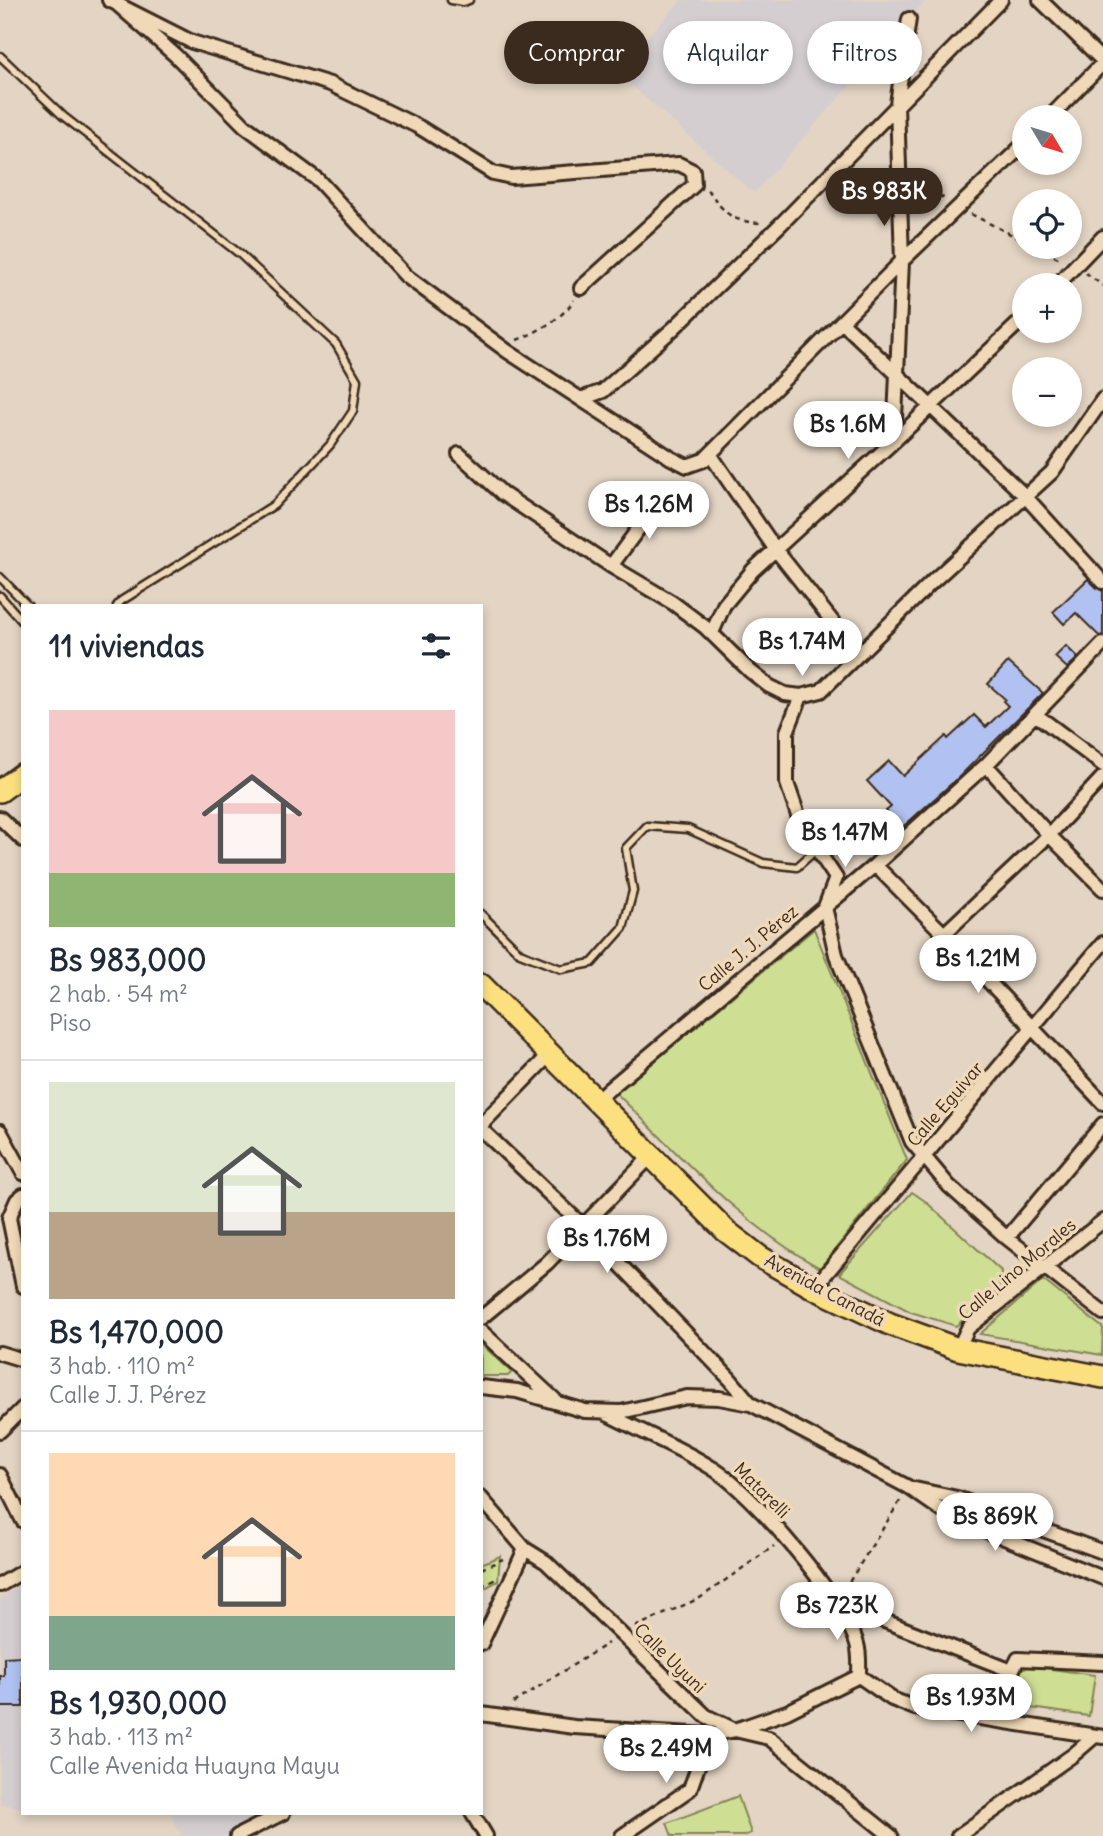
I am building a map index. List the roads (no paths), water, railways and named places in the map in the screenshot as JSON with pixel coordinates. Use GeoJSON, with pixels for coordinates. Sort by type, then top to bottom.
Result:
{"type":"FeatureCollection","features":[{"type":"Feature","properties":{"kind":"highway"},"geometry":{"type":"LineString","coordinates":[[0,791],[21,775]]}},
{"type":"Feature","properties":{"kind":"highway","name":"Avenida Canadá"},"geometry":{"type":"LineString","coordinates":[[483,987],[726,1231],[760,1256],[814,1288],[890,1324],[958,1349],[1103,1377]]}},
{"type":"Feature","properties":{"kind":"street"},"geometry":{"type":"LineString","coordinates":[[581,399],[603,391],[674,328],[1001,0]]}},
{"type":"Feature","properties":{"kind":"street"},"geometry":{"type":"LineString","coordinates":[[1040,0],[1103,62],[1062,105]]}},
{"type":"Feature","properties":{"kind":"street"},"geometry":{"type":"LineString","coordinates":[[113,2],[192,42],[330,84],[419,127],[493,173],[511,177],[679,164],[693,171],[694,185],[581,288]]}},
{"type":"Feature","properties":{"kind":"street"},"geometry":{"type":"LineString","coordinates":[[113,2],[176,56],[245,126],[318,180],[406,276],[507,351],[687,466],[704,460],[902,261],[1012,156]]}},
{"type":"Feature","properties":{"kind":"street"},"geometry":{"type":"LineString","coordinates":[[894,441],[902,261],[897,104],[909,19]]}},
{"type":"Feature","properties":{"kind":"street"},"geometry":{"type":"LineString","coordinates":[[1068,273],[1103,237]]}},
{"type":"Feature","properties":{"kind":"street"},"geometry":{"type":"LineString","coordinates":[[842,322],[1025,496],[1103,582]]}},
{"type":"Feature","properties":{"kind":"street"},"geometry":{"type":"LineString","coordinates":[[712,633],[724,605],[753,570],[1012,329]]}},
{"type":"Feature","properties":{"kind":"street"},"geometry":{"type":"LineString","coordinates":[[459,454],[503,494],[611,566],[673,603],[712,633],[769,686],[785,695],[801,696],[821,691],[1052,472],[1103,399]]}},
{"type":"Feature","properties":{"kind":"street"},"geometry":{"type":"LineString","coordinates":[[710,454],[776,550],[858,654]]}},
{"type":"Feature","properties":{"kind":"street"},"geometry":{"type":"LineString","coordinates":[[611,566],[661,498]]}},
{"type":"Feature","properties":{"kind":"street","name":"Calle J. J. Pérez"},"geometry":{"type":"LineString","coordinates":[[594,1101],[875,865],[986,765],[1103,645]]}},
{"type":"Feature","properties":{"kind":"street"},"geometry":{"type":"LineString","coordinates":[[801,696],[787,732],[787,783],[802,827],[836,878],[825,907],[836,954],[912,1142],[949,1186],[1007,1238],[1103,1313]]}},
{"type":"Feature","properties":{"kind":"street"},"geometry":{"type":"LineString","coordinates":[[1035,714],[1103,765]]}},
{"type":"Feature","properties":{"kind":"street"},"geometry":{"type":"LineString","coordinates":[[986,765],[1103,890]]}},
{"type":"Feature","properties":{"kind":"street"},"geometry":{"type":"LineString","coordinates":[[944,934],[1049,835],[1103,777]]}},
{"type":"Feature","properties":{"kind":"street"},"geometry":{"type":"LineString","coordinates":[[0,791],[21,790]]}},
{"type":"Feature","properties":{"kind":"street"},"geometry":{"type":"LineString","coordinates":[[0,818],[21,838]]}},
{"type":"Feature","properties":{"kind":"street"},"geometry":{"type":"LineString","coordinates":[[875,865],[1103,1103]]}},
{"type":"Feature","properties":{"kind":"street","name":"Calle Eguivar"},"geometry":{"type":"LineString","coordinates":[[814,1288],[1103,943]]}},
{"type":"Feature","properties":{"kind":"street"},"geometry":{"type":"LineString","coordinates":[[483,1125],[550,1054]]}},
{"type":"Feature","properties":{"kind":"street"},"geometry":{"type":"LineString","coordinates":[[1007,1238],[1103,1124]]}},
{"type":"Feature","properties":{"kind":"street"},"geometry":{"type":"LineString","coordinates":[[483,1129],[584,1227],[751,1404]]}},
{"type":"Feature","properties":{"kind":"street"},"geometry":{"type":"LineString","coordinates":[[0,1131],[21,1169]]}},
{"type":"Feature","properties":{"kind":"street"},"geometry":{"type":"LineString","coordinates":[[483,1316],[547,1263],[651,1156]]}},
{"type":"Feature","properties":{"kind":"street"},"geometry":{"type":"LineString","coordinates":[[21,1197],[9,1218],[21,1276]]}},
{"type":"Feature","properties":{"kind":"street","name":"Calle Lino Morales"},"geometry":{"type":"LineString","coordinates":[[958,1349],[968,1328],[1103,1221]]}},
{"type":"Feature","properties":{"kind":"street"},"geometry":{"type":"LineString","coordinates":[[483,1333],[557,1403]]}},
{"type":"Feature","properties":{"kind":"street"},"geometry":{"type":"LineString","coordinates":[[0,1353],[21,1359]]}},
{"type":"Feature","properties":{"kind":"street"},"geometry":{"type":"LineString","coordinates":[[483,1387],[517,1391],[585,1411],[621,1412],[687,1397],[719,1398],[751,1404],[908,1488],[950,1516],[1103,1578]]}},
{"type":"Feature","properties":{"kind":"street"},"geometry":{"type":"LineString","coordinates":[[0,1431],[21,1410]]}},
{"type":"Feature","properties":{"kind":"street","name":"Matarelli"},"geometry":{"type":"LineString","coordinates":[[603,1412],[713,1468],[742,1491],[785,1538],[836,1602],[858,1645],[859,1676]]}},
{"type":"Feature","properties":{"kind":"street"},"geometry":{"type":"LineString","coordinates":[[0,1475],[21,1517]]}},
{"type":"Feature","properties":{"kind":"street"},"geometry":{"type":"LineString","coordinates":[[908,1488],[957,1498],[1103,1552]]}},
{"type":"Feature","properties":{"kind":"street","name":"Calle Uyuni"},"geometry":{"type":"LineString","coordinates":[[483,1500],[525,1549],[546,1562],[706,1716],[735,1730],[769,1738],[891,1836]]}},
{"type":"Feature","properties":{"kind":"street"},"geometry":{"type":"LineString","coordinates":[[483,1640],[525,1549]]}},
{"type":"Feature","properties":{"kind":"street"},"geometry":{"type":"LineString","coordinates":[[0,1585],[21,1572]]}},
{"type":"Feature","properties":{"kind":"street"},"geometry":{"type":"LineString","coordinates":[[836,1602],[1012,1671],[1018,1659],[1103,1664]]}},
{"type":"Feature","properties":{"kind":"street"},"geometry":{"type":"LineString","coordinates":[[486,1715],[574,1727],[709,1735],[735,1730],[787,1713],[859,1676],[892,1699],[915,1708],[1099,1737]]}},
{"type":"Feature","properties":{"kind":"street"},"geometry":{"type":"LineString","coordinates":[[622,1836],[690,1789],[709,1735]]}},
{"type":"Feature","properties":{"kind":"street"},"geometry":{"type":"LineString","coordinates":[[958,1836],[1099,1737]]}},
{"type":"Feature","properties":{"kind":"street"},"geometry":{"type":"LineString","coordinates":[[237,1836],[279,1815]]}},
{"type":"Feature","properties":{"kind":"street"},"geometry":{"type":"LineString","coordinates":[[473,1815],[486,1836]]}},
{"type":"Feature","properties":{"kind":"lane"},"geometry":{"type":"LineString","coordinates":[[451,0],[469,0]]}},
{"type":"Feature","properties":{"kind":"lane"},"geometry":{"type":"LineString","coordinates":[[0,56],[63,116],[241,255],[336,344],[357,380],[353,411],[330,445],[274,505],[119,604]]}},
{"type":"Feature","properties":{"kind":"lane"},"geometry":{"type":"LineString","coordinates":[[0,577],[26,604]]}},
{"type":"Feature","properties":{"kind":"lane"},"geometry":{"type":"LineString","coordinates":[[0,596],[21,620]]}},
{"type":"Feature","properties":{"kind":"lane"},"geometry":{"type":"LineString","coordinates":[[483,916],[520,953],[561,969],[592,963],[623,928],[633,891],[626,848],[647,825],[688,829],[763,863],[797,867],[817,849]]}}]}
